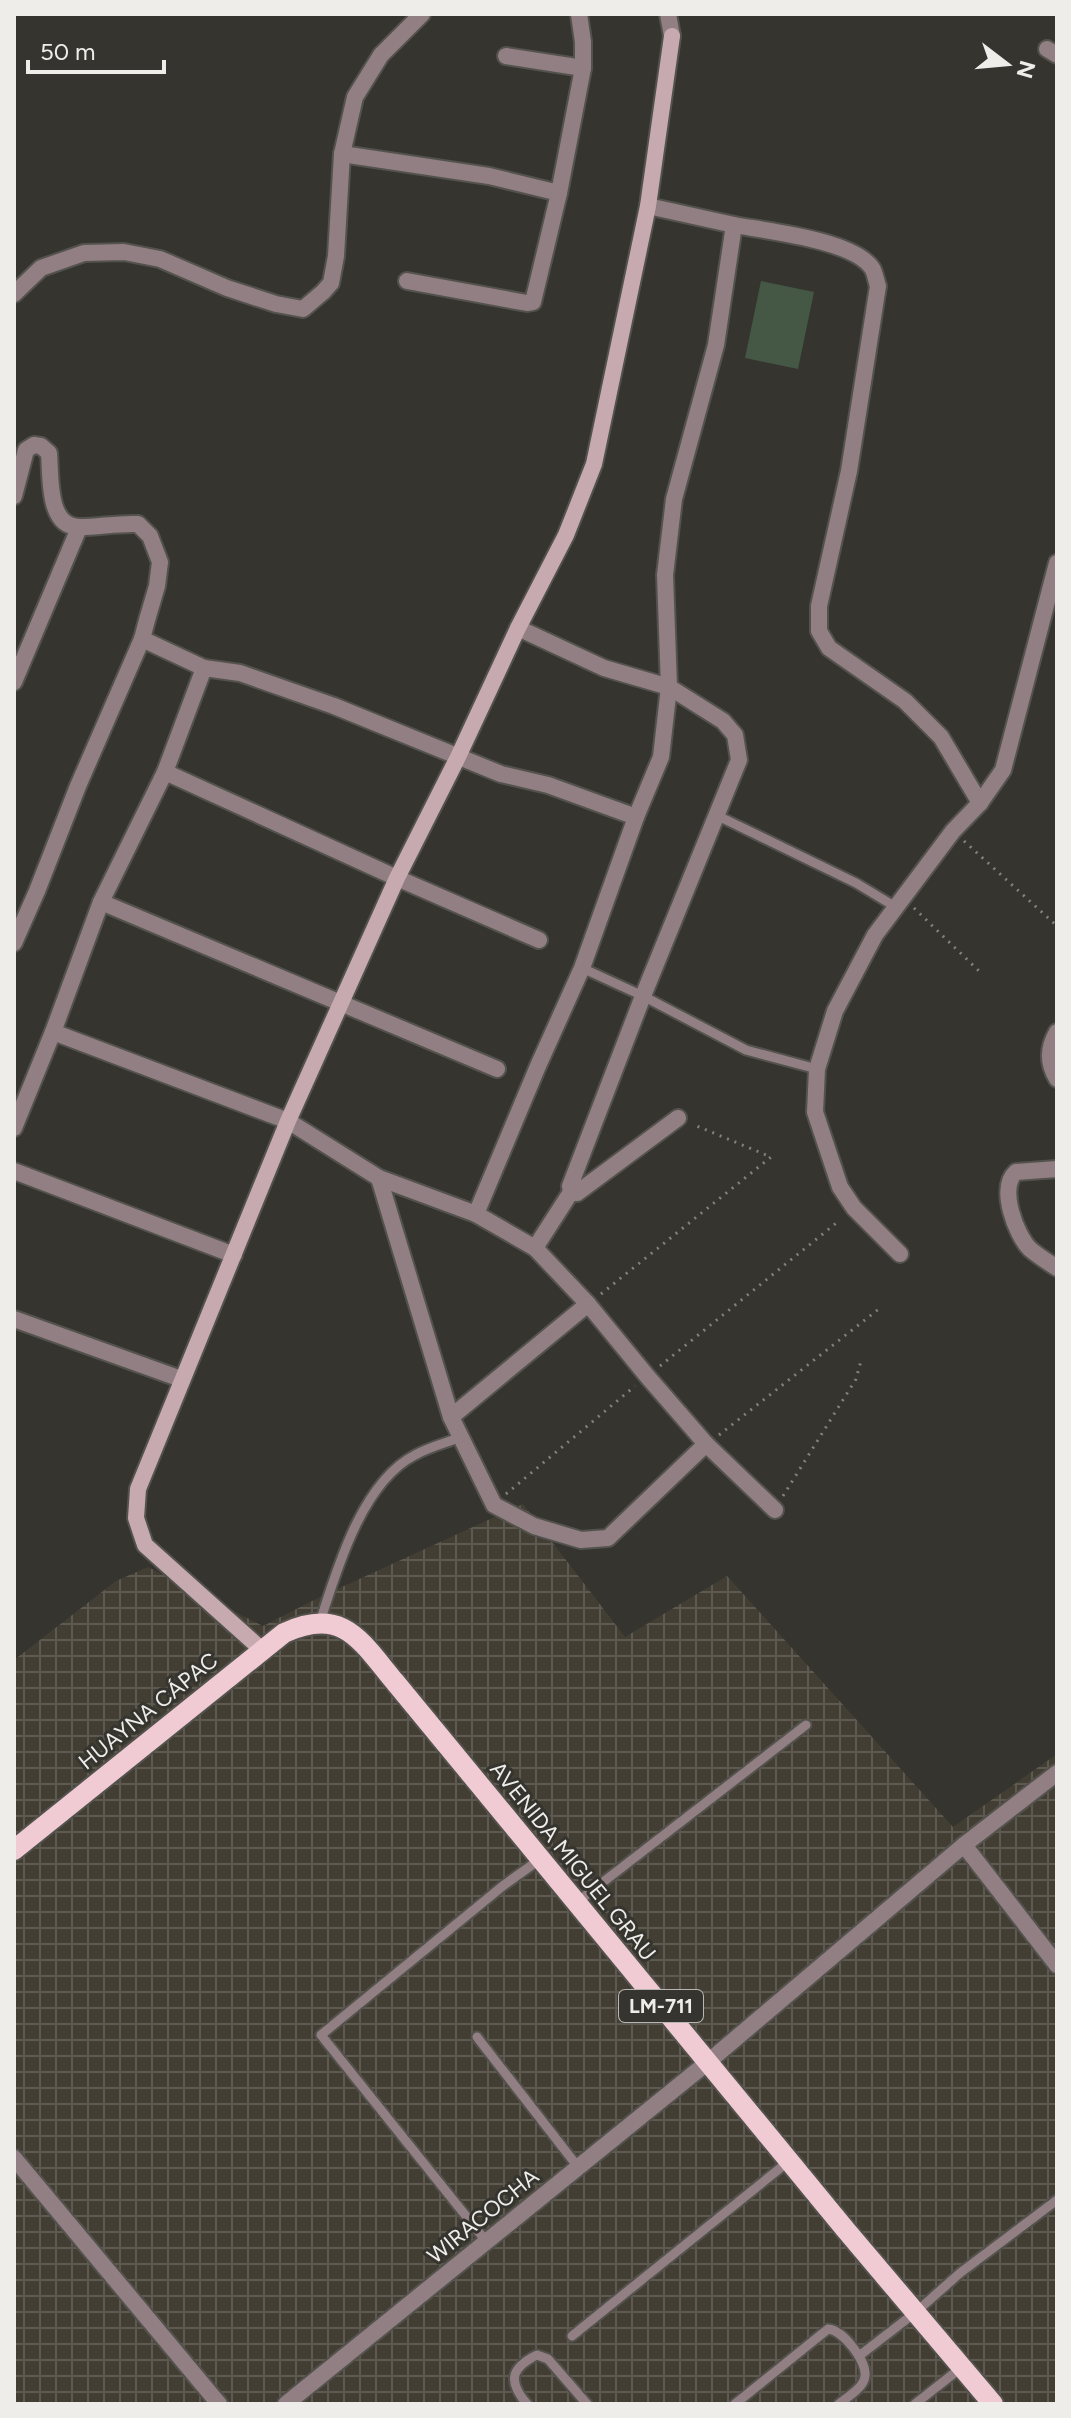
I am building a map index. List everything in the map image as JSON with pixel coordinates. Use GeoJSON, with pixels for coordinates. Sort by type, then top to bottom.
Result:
{"type":"FeatureCollection","features":[{"type":"Feature","properties":{"kind":"main road","name":"HUAYNA CÁPAC"},"geometry":{"type":"LineString","coordinates":[[14,1850],[284,1633],[320,1622]]}},
{"type":"Feature","properties":{"kind":"main road","name":"AVENIDA MIGUEL GRAU"},"geometry":{"type":"LineString","coordinates":[[320,1622],[334,1624],[349,1632],[371,1653],[539,1860],[993,2404]]}},
{"type":"Feature","properties":{"kind":"street"},"geometry":{"type":"LineString","coordinates":[[14,294],[41,268],[84,253],[124,252],[160,259],[227,288],[303,309],[331,283],[336,256],[342,154],[355,97],[381,55],[422,14]]}},
{"type":"Feature","properties":{"kind":"street"},"geometry":{"type":"LineString","coordinates":[[407,281],[531,303],[559,193],[583,68],[579,14]]}},
{"type":"Feature","properties":{"kind":"street"},"geometry":{"type":"LineString","coordinates":[[262,1650],[145,1545],[136,1518],[138,1489],[288,1121],[340,1003],[397,878],[566,535],[594,464],[648,206],[672,36],[668,14]]}},
{"type":"Feature","properties":{"kind":"street"},"geometry":{"type":"LineString","coordinates":[[506,56],[583,68]]}},
{"type":"Feature","properties":{"kind":"street"},"geometry":{"type":"LineString","coordinates":[[342,154],[489,176],[559,193]]}},
{"type":"Feature","properties":{"kind":"street"},"geometry":{"type":"LineString","coordinates":[[648,206],[838,245],[872,268],[878,286],[849,471],[819,606],[819,631],[829,648],[905,701],[941,737],[980,803]]}},
{"type":"Feature","properties":{"kind":"street"},"geometry":{"type":"LineString","coordinates":[[476,1214],[582,968],[661,757],[669,687],[665,575],[674,499],[716,345],[734,225]]}},
{"type":"Feature","properties":{"kind":"street"},"geometry":{"type":"LineString","coordinates":[[14,496],[26,450],[34,445],[41,446],[49,453],[58,517],[68,526],[79,528],[138,524],[150,536],[160,562],[157,586],[142,639],[14,943]]}},
{"type":"Feature","properties":{"kind":"street"},"geometry":{"type":"LineString","coordinates":[[14,682],[79,528]]}},
{"type":"Feature","properties":{"kind":"street"},"geometry":{"type":"LineString","coordinates":[[900,1254],[854,1208],[840,1187],[815,1112],[817,1069],[835,1011],[875,935],[1003,770],[1057,563]]}},
{"type":"Feature","properties":{"kind":"street"},"geometry":{"type":"LineString","coordinates":[[518,628],[604,668],[669,687],[723,721],[735,735],[739,760],[643,996],[570,1186],[571,1192],[535,1248]]}},
{"type":"Feature","properties":{"kind":"street"},"geometry":{"type":"LineString","coordinates":[[142,639],[204,668],[240,673],[334,706],[501,774],[548,785],[636,817]]}},
{"type":"Feature","properties":{"kind":"street"},"geometry":{"type":"LineString","coordinates":[[14,1128],[101,902],[165,772],[204,668]]}},
{"type":"Feature","properties":{"kind":"street"},"geometry":{"type":"LineString","coordinates":[[165,772],[539,940]]}},
{"type":"Feature","properties":{"kind":"street"},"geometry":{"type":"LineString","coordinates":[[101,902],[497,1069]]}},
{"type":"Feature","properties":{"kind":"street"},"geometry":{"type":"LineString","coordinates":[[53,1032],[288,1121],[379,1178],[476,1214],[535,1248],[588,1304],[706,1444],[775,1510]]}},
{"type":"Feature","properties":{"kind":"street"},"geometry":{"type":"LineString","coordinates":[[1054,1041],[1051,1067],[1057,1079]]}},
{"type":"Feature","properties":{"kind":"street"},"geometry":{"type":"LineString","coordinates":[[571,1192],[577,1193],[678,1118]]}},
{"type":"Feature","properties":{"kind":"street"},"geometry":{"type":"LineString","coordinates":[[1057,1169],[1011,1175],[1009,1210],[1028,1247],[1057,1268]]}},
{"type":"Feature","properties":{"kind":"street"},"geometry":{"type":"LineString","coordinates":[[14,1171],[234,1255]]}},
{"type":"Feature","properties":{"kind":"street"},"geometry":{"type":"LineString","coordinates":[[379,1178],[451,1417],[494,1505],[534,1526],[581,1540],[608,1538],[706,1444]]}},
{"type":"Feature","properties":{"kind":"street"},"geometry":{"type":"LineString","coordinates":[[451,1417],[588,1304]]}},
{"type":"Feature","properties":{"kind":"street"},"geometry":{"type":"LineString","coordinates":[[14,1319],[181,1379]]}},
{"type":"Feature","properties":{"kind":"street","name":"WIRACOCHA"},"geometry":{"type":"LineString","coordinates":[[286,2404],[708,2062],[964,1845],[1057,1773]]}},
{"type":"Feature","properties":{"kind":"street"},"geometry":{"type":"LineString","coordinates":[[964,1845],[1057,1965]]}},
{"type":"Feature","properties":{"kind":"street"},"geometry":{"type":"LineString","coordinates":[[14,2158],[219,2404]]}},
{"type":"Feature","properties":{"kind":"lane"},"geometry":{"type":"LineString","coordinates":[[715,815],[899,902]]}},
{"type":"Feature","properties":{"kind":"lane"},"geometry":{"type":"LineString","coordinates":[[582,968],[746,1050],[817,1069]]}},
{"type":"Feature","properties":{"kind":"lane"},"geometry":{"type":"LineString","coordinates":[[320,1622],[345,1547],[387,1475],[414,1455],[461,1437]]}},
{"type":"Feature","properties":{"kind":"lane"},"geometry":{"type":"LineString","coordinates":[[576,1903],[806,1725]]}},
{"type":"Feature","properties":{"kind":"lane"},"geometry":{"type":"LineString","coordinates":[[486,2241],[321,2035],[504,1885],[539,1860]]}},
{"type":"Feature","properties":{"kind":"lane"},"geometry":{"type":"LineString","coordinates":[[477,2037],[578,2167]]}},
{"type":"Feature","properties":{"kind":"lane"},"geometry":{"type":"LineString","coordinates":[[572,2336],[789,2161]]}},
{"type":"Feature","properties":{"kind":"lane"},"geometry":{"type":"LineString","coordinates":[[859,2356],[960,2273],[1057,2200]]}},
{"type":"Feature","properties":{"kind":"lane"},"geometry":{"type":"LineString","coordinates":[[735,2404],[828,2329],[838,2331],[859,2356],[866,2373],[862,2385],[839,2404]]}},
{"type":"Feature","properties":{"kind":"lane"},"geometry":{"type":"LineString","coordinates":[[527,2404],[515,2390],[514,2376],[522,2363],[537,2355],[548,2359],[587,2404]]}},
{"type":"Feature","properties":{"kind":"lane"},"geometry":{"type":"LineString","coordinates":[[915,2404],[962,2367]]}},
{"type":"Feature","properties":{"kind":"path"},"geometry":{"type":"LineString","coordinates":[[953,831],[1057,926]]}},
{"type":"Feature","properties":{"kind":"path"},"geometry":{"type":"LineString","coordinates":[[899,902],[979,971]]}},
{"type":"Feature","properties":{"kind":"path"},"geometry":{"type":"LineString","coordinates":[[588,1304],[771,1157],[678,1118]]}},
{"type":"Feature","properties":{"kind":"path"},"geometry":{"type":"LineString","coordinates":[[494,1505],[854,1208]]}},
{"type":"Feature","properties":{"kind":"path"},"geometry":{"type":"LineString","coordinates":[[706,1444],[880,1308]]}},
{"type":"Feature","properties":{"kind":"path"},"geometry":{"type":"LineString","coordinates":[[775,1510],[856,1379],[861,1361]]}},
{"type":"Feature","properties":{"kind":"shaded area"},"geometry":{"type":"Polygon","coordinates":[[[523,1504],[625,1637],[727,1576],[953,1827],[1057,1754],[1057,2404],[14,2404],[14,1660],[116,1581],[148,1567],[263,1626],[523,1504]]]}},
{"type":"Feature","properties":{"kind":"green space"},"geometry":{"type":"Polygon","coordinates":[[[761,281],[814,292],[798,369],[745,358],[761,281]]]}}]}
